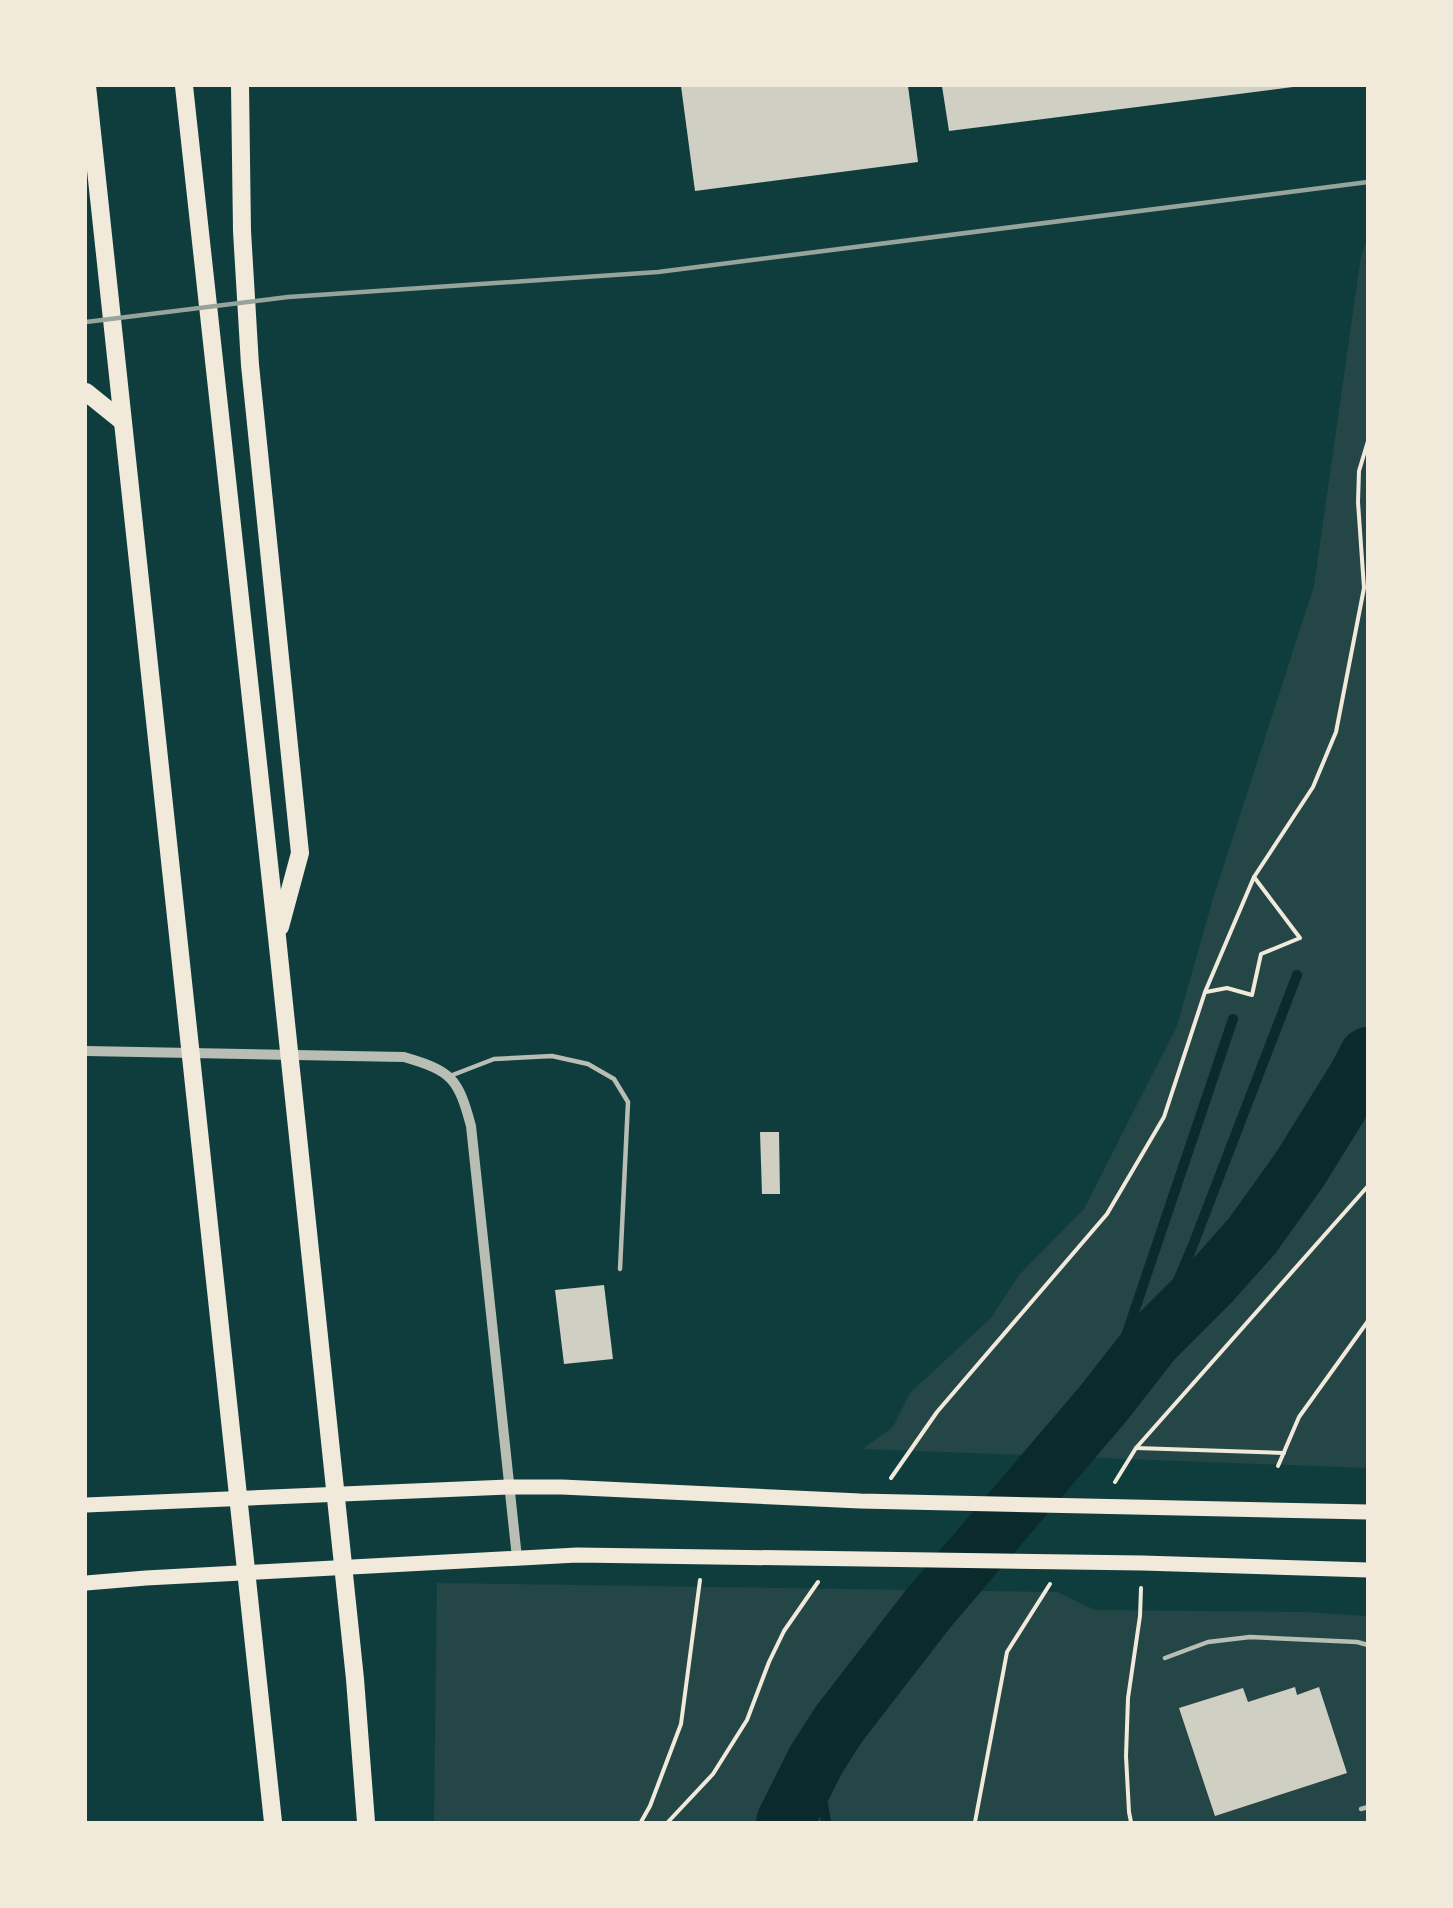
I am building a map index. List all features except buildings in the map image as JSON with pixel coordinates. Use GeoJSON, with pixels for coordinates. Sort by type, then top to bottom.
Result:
{"type":"FeatureCollection","features":[{"type":"Feature","properties":{"kind":"highway"},"geometry":{"type":"LineString","coordinates":[[87,86],[273,1822]]}},
{"type":"Feature","properties":{"kind":"highway"},"geometry":{"type":"LineString","coordinates":[[184,86],[355,1679],[366,1822]]}},
{"type":"Feature","properties":{"kind":"highway"},"geometry":{"type":"LineString","coordinates":[[240,86],[242,231],[250,365],[300,853],[277,937]]}},
{"type":"Feature","properties":{"kind":"highway"},"geometry":{"type":"LineString","coordinates":[[86,392],[122,421]]}},
{"type":"Feature","properties":{"kind":"main road"},"geometry":{"type":"LineString","coordinates":[[86,1505],[508,1486],[860,1501],[1368,1512]]}},
{"type":"Feature","properties":{"kind":"main road"},"geometry":{"type":"LineString","coordinates":[[86,1583],[157,1577],[576,1555],[703,1557],[823,1566],[1072,1562],[1368,1570]]}},
{"type":"Feature","properties":{"kind":"street"},"geometry":{"type":"LineString","coordinates":[[86,1051],[404,1058],[431,1065],[450,1076],[464,1101],[471,1126],[508,1486],[518,1558]]}},
{"type":"Feature","properties":{"kind":"lane"},"geometry":{"type":"LineString","coordinates":[[450,1076],[494,1059],[552,1056],[588,1064],[614,1079],[628,1102],[620,1269]]}},
{"type":"Feature","properties":{"kind":"lane"},"geometry":{"type":"LineString","coordinates":[[1165,1658],[1208,1642],[1250,1637],[1358,1642],[1368,1645]]}},
{"type":"Feature","properties":{"kind":"lane"},"geometry":{"type":"LineString","coordinates":[[1361,1809],[1368,1807]]}},
{"type":"Feature","properties":{"kind":"path"},"geometry":{"type":"LineString","coordinates":[[891,1478],[937,1412],[1107,1214],[1164,1117],[1205,992],[1254,877],[1313,787],[1336,732],[1364,588],[1358,502],[1359,471],[1368,441]]}},
{"type":"Feature","properties":{"kind":"path"},"geometry":{"type":"LineString","coordinates":[[1205,992],[1227,988],[1252,995],[1261,954],[1300,939],[1254,877]]}},
{"type":"Feature","properties":{"kind":"path"},"geometry":{"type":"LineString","coordinates":[[1278,1466],[1299,1417],[1368,1321]]}},
{"type":"Feature","properties":{"kind":"path"},"geometry":{"type":"LineString","coordinates":[[1136,1448],[1284,1453]]}},
{"type":"Feature","properties":{"kind":"path"},"geometry":{"type":"LineString","coordinates":[[641,1822],[650,1806],[681,1724],[703,1557]]}},
{"type":"Feature","properties":{"kind":"path"},"geometry":{"type":"LineString","coordinates":[[1131,1822],[1126,1756],[1128,1698],[1140,1616],[1142,1563]]}},
{"type":"Feature","properties":{"kind":"path"},"geometry":{"type":"LineString","coordinates":[[668,1822],[713,1774],[747,1720],[784,1630],[823,1566]]}},
{"type":"Feature","properties":{"kind":"shaded area"},"geometry":{"type":"Polygon","coordinates":[[[1367,240],[1367,1468],[862,1449],[893,1427],[910,1393],[991,1318],[1019,1275],[1084,1209],[1177,1026],[1212,902],[1314,586],[1361,256],[1367,240]]]}},
{"type":"Feature","properties":{"kind":"shaded area"},"geometry":{"type":"Polygon","coordinates":[[[437,1583],[1057,1592],[1095,1610],[1305,1612],[1367,1616],[1367,1822],[434,1822],[437,1583]]]}},
{"type":"Feature","properties":{"kind":"waterway"},"geometry":{"type":"LineString","coordinates":[[1153,1340],[1193,1245],[1297,975]]}},
{"type":"Feature","properties":{"kind":"waterway"},"geometry":{"type":"LineString","coordinates":[[1103,1404],[1233,1019]]}},
{"type":"Feature","properties":{"kind":"waterway"},"geometry":{"type":"LineString","coordinates":[[785,1822],[816,1760],[839,1724],[928,1609],[1103,1404],[1153,1340],[1211,1282],[1252,1236],[1300,1169],[1368,1056]]}},
{"type":"Feature","properties":{"kind":"waterway"},"geometry":{"type":"LineString","coordinates":[[816,1760],[826,1822]]}},
{"type":"Feature","properties":{"kind":"railway"},"geometry":{"type":"LineString","coordinates":[[86,322],[288,297],[658,272],[1368,182]]}}]}
